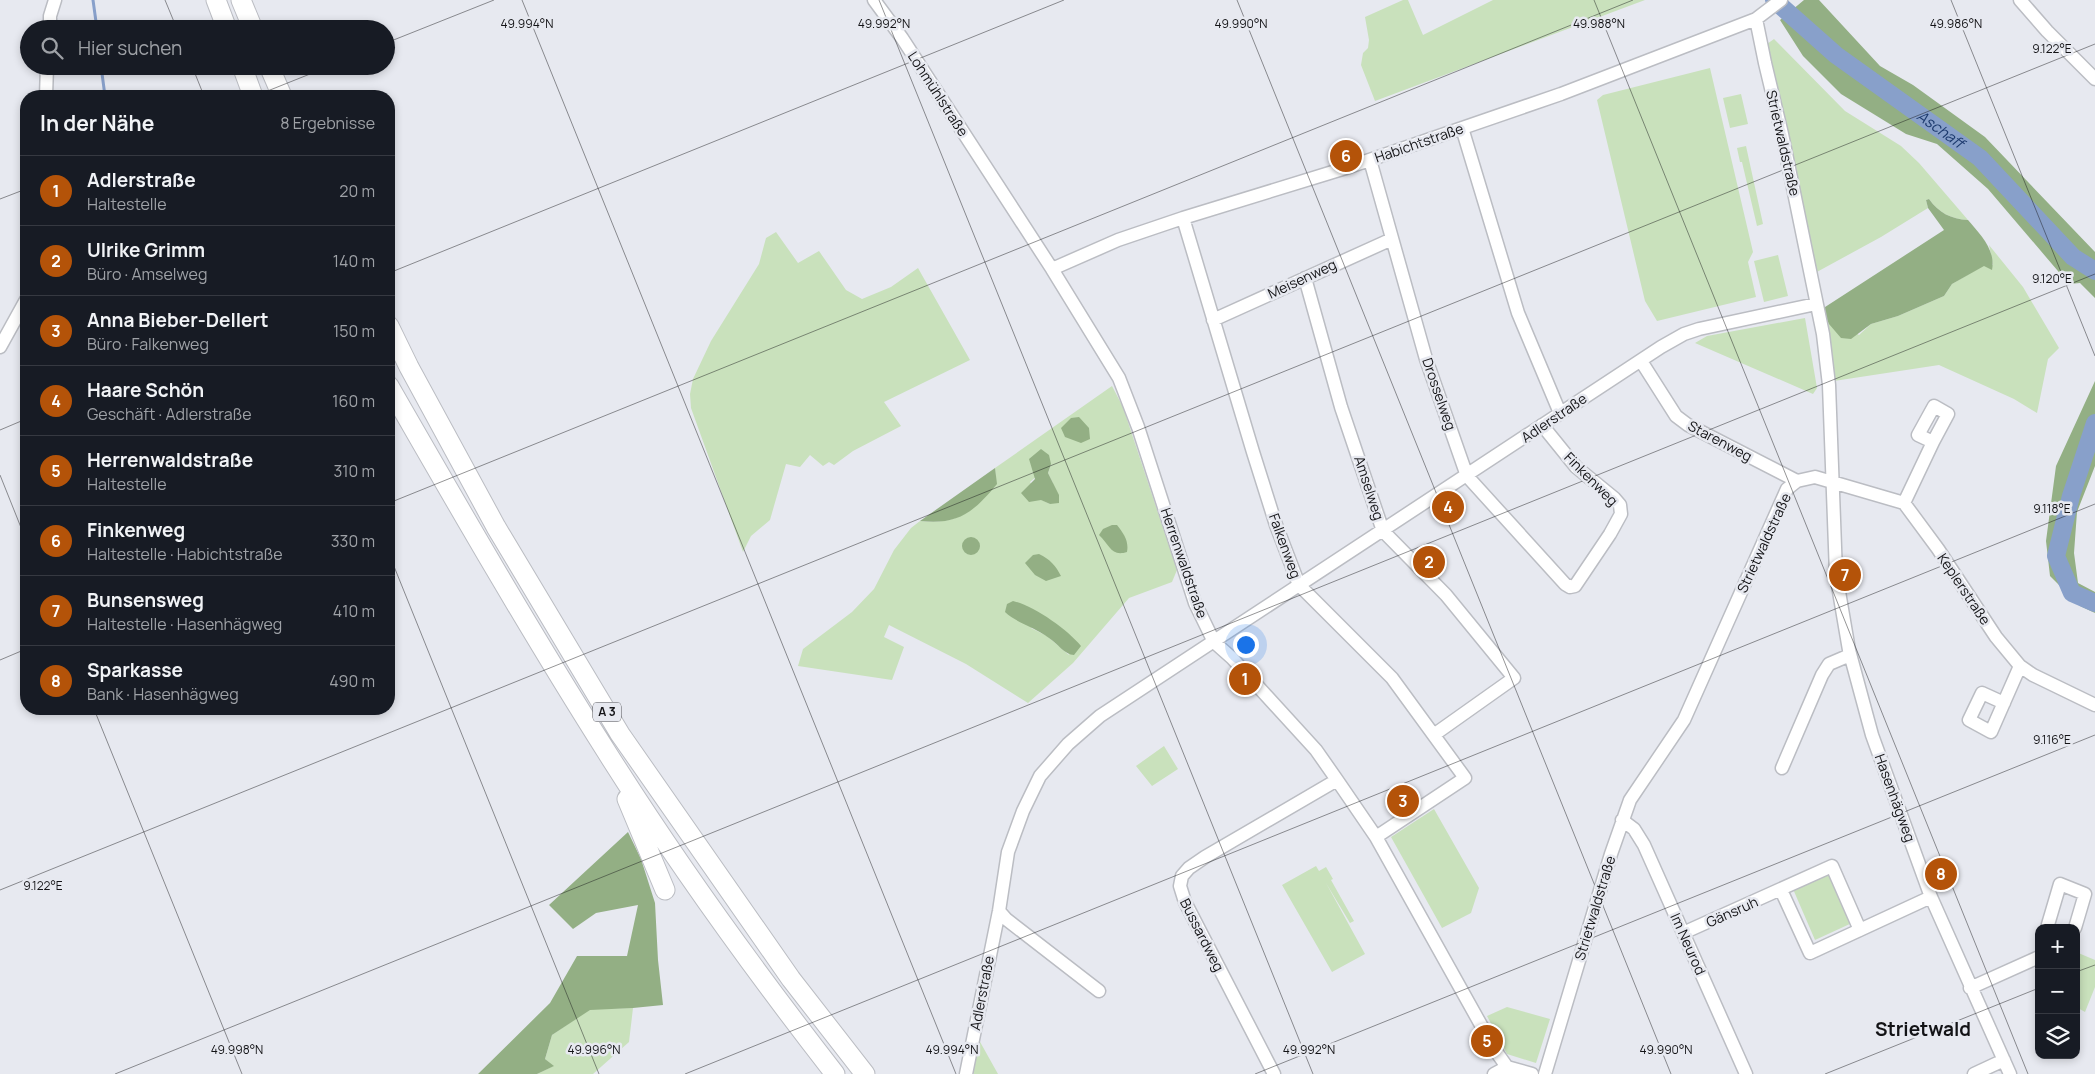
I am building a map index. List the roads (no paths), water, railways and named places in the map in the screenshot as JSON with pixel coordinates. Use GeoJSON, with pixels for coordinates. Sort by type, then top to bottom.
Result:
{"type":"FeatureCollection","features":[{"type":"Feature","properties":{"kind":"highway"},"geometry":{"type":"LineString","coordinates":[[216,0],[224,20]]}},
{"type":"Feature","properties":{"kind":"highway"},"geometry":{"type":"LineString","coordinates":[[241,0],[249,20]]}},
{"type":"Feature","properties":{"kind":"highway"},"geometry":{"type":"LineString","coordinates":[[246,75],[252,90]]}},
{"type":"Feature","properties":{"kind":"highway"},"geometry":{"type":"LineString","coordinates":[[273,75],[279,90]]}},
{"type":"Feature","properties":{"kind":"highway","name":"A 3"},"geometry":{"type":"LineString","coordinates":[[395,338],[496,527],[620,734],[791,978],[865,1074]]}},
{"type":"Feature","properties":{"kind":"highway","name":"A 3"},"geometry":{"type":"LineString","coordinates":[[395,396],[476,538],[606,752],[717,916],[834,1074]]}},
{"type":"Feature","properties":{"kind":"highway"},"geometry":{"type":"LineString","coordinates":[[606,752],[665,890]]}},
{"type":"Feature","properties":{"kind":"street"},"geometry":{"type":"LineString","coordinates":[[50,20],[56,0]]}},
{"type":"Feature","properties":{"kind":"street","name":"Lohmühlstraße"},"geometry":{"type":"LineString","coordinates":[[874,0],[902,38],[1000,190]]}},
{"type":"Feature","properties":{"kind":"street"},"geometry":{"type":"LineString","coordinates":[[1756,19],[1781,0]]}},
{"type":"Feature","properties":{"kind":"street"},"geometry":{"type":"LineString","coordinates":[[2020,0],[2047,31],[2095,79]]}},
{"type":"Feature","properties":{"kind":"street","name":"Habichtstraße"},"geometry":{"type":"LineString","coordinates":[[1052,269],[1118,240],[1370,160],[1561,94],[1756,19]]}},
{"type":"Feature","properties":{"kind":"street","name":"Strietwaldstraße"},"geometry":{"type":"LineString","coordinates":[[1545,1074],[1622,820],[1636,790],[1684,720],[1786,489],[1796,481],[1815,477],[1832,481],[1828,385],[1823,334],[1796,199],[1756,19]]}},
{"type":"Feature","properties":{"kind":"street"},"geometry":{"type":"LineString","coordinates":[[46,90],[47,75]]}},
{"type":"Feature","properties":{"kind":"street"},"geometry":{"type":"LineString","coordinates":[[1462,128],[1518,313],[1560,413]]}},
{"type":"Feature","properties":{"kind":"street","name":"Drosselweg"},"geometry":{"type":"LineString","coordinates":[[1370,160],[1426,359],[1467,476],[1564,584],[1570,587],[1575,586]]}},
{"type":"Feature","properties":{"kind":"street","name":"Herrenwaldstraße"},"geometry":{"type":"LineString","coordinates":[[1000,190],[1052,269],[1119,378],[1138,427],[1195,603],[1214,642],[1232,658],[1316,750],[1337,780],[1376,837],[1495,1050],[1507,1067]]}},
{"type":"Feature","properties":{"kind":"street","name":"Falkenweg"},"geometry":{"type":"LineString","coordinates":[[1183,218],[1276,526],[1299,585],[1392,678],[1435,734],[1465,778],[1376,837]]}},
{"type":"Feature","properties":{"kind":"street","name":"Meisenweg"},"geometry":{"type":"LineString","coordinates":[[1213,320],[1392,239]]}},
{"type":"Feature","properties":{"kind":"street","name":"Amselweg"},"geometry":{"type":"LineString","coordinates":[[1305,278],[1342,407],[1383,531],[1446,595],[1514,678],[1435,734]]}},
{"type":"Feature","properties":{"kind":"street","name":"Adlerstraße"},"geometry":{"type":"LineString","coordinates":[[966,1074],[999,911],[1008,852],[1023,811],[1040,776],[1068,744],[1100,716],[1560,413],[1684,334],[1698,329],[1816,304]]}},
{"type":"Feature","properties":{"kind":"street"},"geometry":{"type":"LineString","coordinates":[[0,347],[20,311]]}},
{"type":"Feature","properties":{"kind":"street","name":"Starenweg"},"geometry":{"type":"LineString","coordinates":[[1641,361],[1676,416],[1688,425],[1796,481]]}},
{"type":"Feature","properties":{"kind":"street","name":"Finkenweg"},"geometry":{"type":"LineString","coordinates":[[1542,425],[1576,467],[1620,505],[1620,514],[1610,534],[1575,586]]}},
{"type":"Feature","properties":{"kind":"street"},"geometry":{"type":"LineString","coordinates":[[1832,481],[1904,503],[1932,442]]}},
{"type":"Feature","properties":{"kind":"street","name":"Hasenhägweg"},"geometry":{"type":"LineString","coordinates":[[1832,481],[1836,574],[1850,655],[1872,735],[1931,897],[2010,1074]]}},
{"type":"Feature","properties":{"kind":"street","name":"Keplerstraße"},"geometry":{"type":"LineString","coordinates":[[1904,503],[1938,549],[1996,637],[2020,666],[2033,675],[2095,705]]}},
{"type":"Feature","properties":{"kind":"street"},"geometry":{"type":"LineString","coordinates":[[1782,768],[1829,664],[1850,655]]}},
{"type":"Feature","properties":{"kind":"street"},"geometry":{"type":"LineString","coordinates":[[2004,703],[2020,666]]}},
{"type":"Feature","properties":{"kind":"street","name":"Bussardweg"},"geometry":{"type":"LineString","coordinates":[[1274,1074],[1185,902],[1180,886],[1182,876],[1205,857],[1337,780]]}},
{"type":"Feature","properties":{"kind":"street","name":"Im Neurod"},"geometry":{"type":"LineString","coordinates":[[1622,820],[1634,828],[1644,844],[1746,1074]]}},
{"type":"Feature","properties":{"kind":"street","name":"Gänsruh"},"geometry":{"type":"LineString","coordinates":[[1683,933],[1832,866],[1860,930]]}},
{"type":"Feature","properties":{"kind":"street"},"geometry":{"type":"LineString","coordinates":[[2048,924],[2060,884],[2085,894],[2076,924]]}},
{"type":"Feature","properties":{"kind":"street"},"geometry":{"type":"LineString","coordinates":[[1780,890],[1810,953],[1931,897]]}},
{"type":"Feature","properties":{"kind":"street"},"geometry":{"type":"LineString","coordinates":[[999,911],[1006,919],[1099,991]]}},
{"type":"Feature","properties":{"kind":"street"},"geometry":{"type":"LineString","coordinates":[[1970,988],[2035,957]]}},
{"type":"Feature","properties":{"kind":"street"},"geometry":{"type":"LineString","coordinates":[[1974,1074],[2004,1060]]}},
{"type":"Feature","properties":{"kind":"street"},"geometry":{"type":"LineString","coordinates":[[1494,1074],[1507,1067],[1532,1074]]}},
{"type":"Feature","properties":{"kind":"waterway"},"geometry":{"type":"LineString","coordinates":[[93,0],[96,20]]}},
{"type":"Feature","properties":{"kind":"waterway","name":"Aschaff"},"geometry":{"type":"LineString","coordinates":[[1774,0],[1836,55],[1980,158],[2073,257],[2095,271]]}},
{"type":"Feature","properties":{"kind":"waterway"},"geometry":{"type":"LineString","coordinates":[[102,75],[104,90]]}},
{"type":"Feature","properties":{"kind":"waterway","name":"Aschaff"},"geometry":{"type":"LineString","coordinates":[[2095,423],[2071,496],[2056,556],[2072,593],[2095,603]]}},
{"type":"Feature","properties":{"kind":"place","name":"Finkenweg"},"geometry":{"type":"Point","coordinates":[1346,156]}},
{"type":"Feature","properties":{"kind":"place","name":"Haare Schön"},"geometry":{"type":"Point","coordinates":[1448,507]}},
{"type":"Feature","properties":{"kind":"place","name":"Ulrike Grimm"},"geometry":{"type":"Point","coordinates":[1429,562]}},
{"type":"Feature","properties":{"kind":"place","name":"Bunsensweg"},"geometry":{"type":"Point","coordinates":[1845,575]}},
{"type":"Feature","properties":{"kind":"place","name":"Adlerstraße"},"geometry":{"type":"Point","coordinates":[1245,679]}},
{"type":"Feature","properties":{"kind":"place","name":"Anna Bieber-Dellert"},"geometry":{"type":"Point","coordinates":[1403,801]}},
{"type":"Feature","properties":{"kind":"place","name":"Sparkasse"},"geometry":{"type":"Point","coordinates":[1941,874]}},
{"type":"Feature","properties":{"kind":"place","name":"Herrenwaldstraße"},"geometry":{"type":"Point","coordinates":[1487,1041]}},
{"type":"Feature","properties":{"kind":"district","name":"Strietwald"},"geometry":{"type":"Point","coordinates":[1923,1029]}}]}
